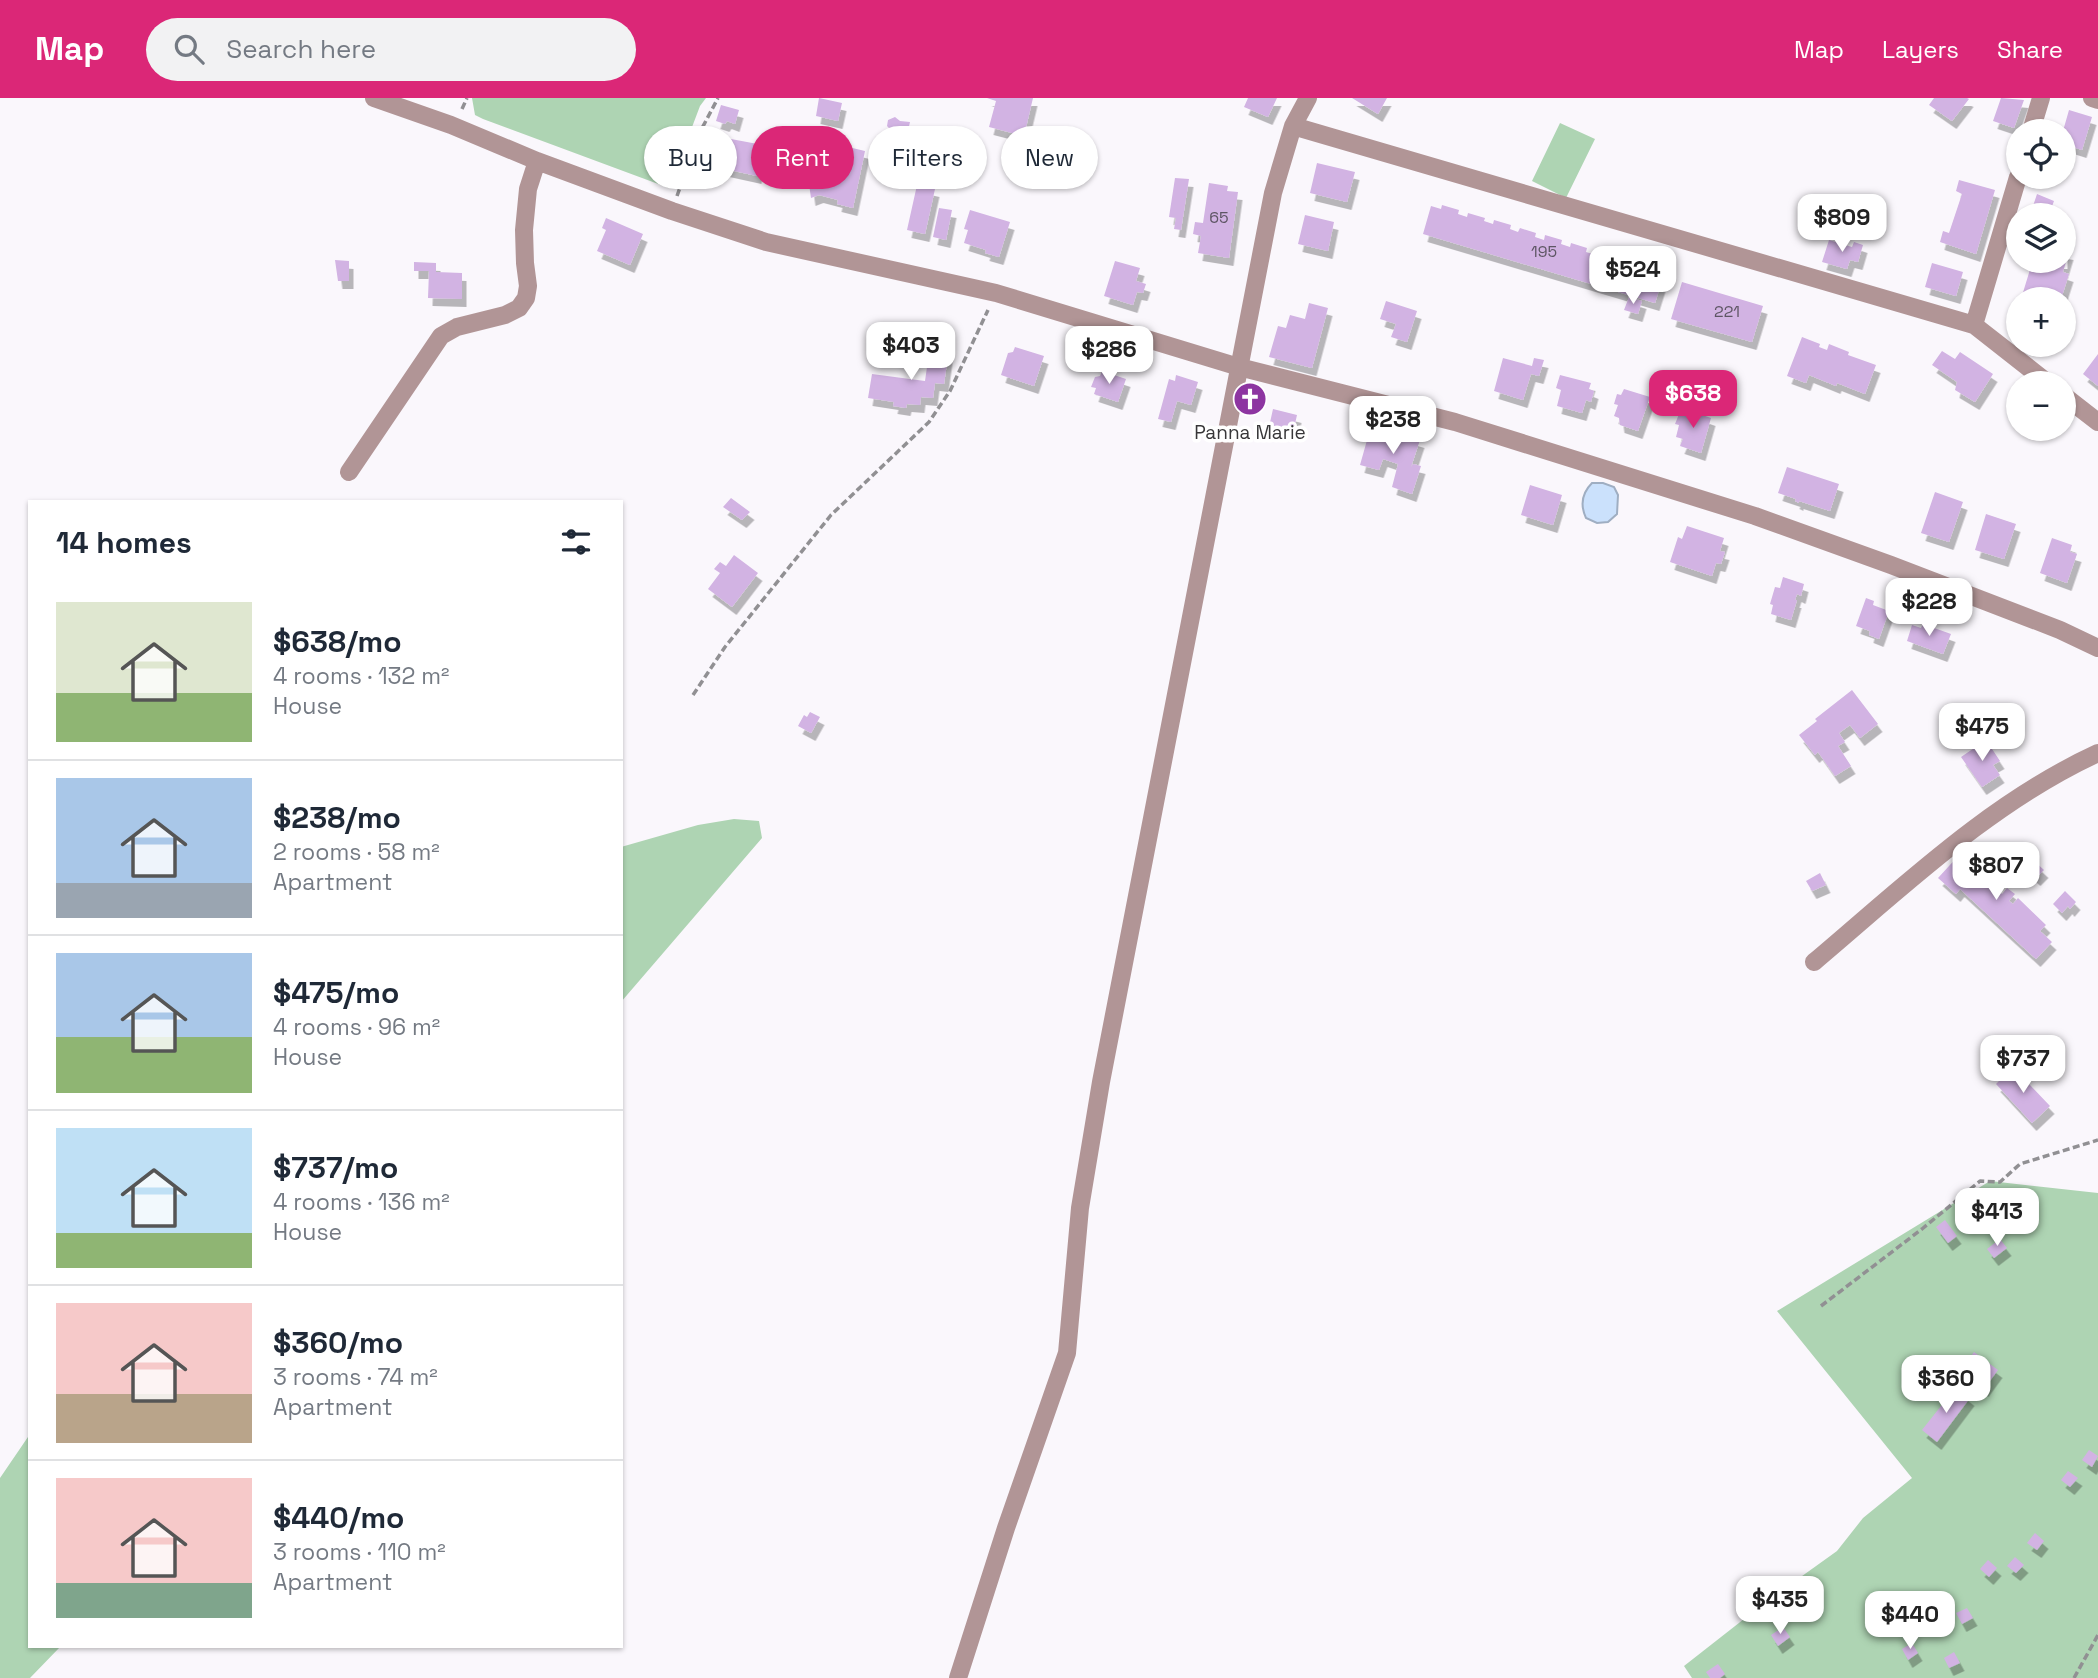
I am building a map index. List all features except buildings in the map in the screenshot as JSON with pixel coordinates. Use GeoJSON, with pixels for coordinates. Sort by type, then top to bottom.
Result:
{"type":"FeatureCollection","features":[{"type":"Feature","properties":{"kind":"street"},"geometry":{"type":"LineString","coordinates":[[374,98],[451,125],[537,161],[671,211],[766,242],[996,293],[1239,367],[1455,422],[1755,516],[2060,630],[2098,648]]}},
{"type":"Feature","properties":{"kind":"street"},"geometry":{"type":"LineString","coordinates":[[958,1678],[1006,1528],[1067,1353],[1080,1208],[1101,1082],[1273,193],[1293,127],[1308,98]]}},
{"type":"Feature","properties":{"kind":"street"},"geometry":{"type":"LineString","coordinates":[[2035,119],[2041,98]]}},
{"type":"Feature","properties":{"kind":"street"},"geometry":{"type":"LineString","coordinates":[[2092,98],[2098,100]]}},
{"type":"Feature","properties":{"kind":"street"},"geometry":{"type":"LineString","coordinates":[[1293,127],[1974,325],[2033,371]]}},
{"type":"Feature","properties":{"kind":"street"},"geometry":{"type":"LineString","coordinates":[[349,472],[440,336],[457,327],[505,315],[519,307],[526,298],[528,286],[524,230],[528,189],[537,161]]}},
{"type":"Feature","properties":{"kind":"street"},"geometry":{"type":"LineString","coordinates":[[1974,325],[2014,189]]}},
{"type":"Feature","properties":{"kind":"street"},"geometry":{"type":"LineString","coordinates":[[2076,405],[2098,422]]}},
{"type":"Feature","properties":{"kind":"street"},"geometry":{"type":"LineString","coordinates":[[1814,962],[1967,834],[2026,793],[2098,753]]}},
{"type":"Feature","properties":{"kind":"path"},"geometry":{"type":"LineString","coordinates":[[671,211],[700,132],[718,98]]}},
{"type":"Feature","properties":{"kind":"path"},"geometry":{"type":"LineString","coordinates":[[693,695],[725,647],[831,515],[929,422],[950,391],[996,293]]}},
{"type":"Feature","properties":{"kind":"path"},"geometry":{"type":"LineString","coordinates":[[1821,1306],[1980,1181],[2000,1182],[2020,1164],[2098,1140]]}},
{"type":"Feature","properties":{"kind":"path"},"geometry":{"type":"LineString","coordinates":[[2074,1678],[2098,1635]]}},
{"type":"Feature","properties":{"kind":"green space"},"geometry":{"type":"Polygon","coordinates":[[[472,98],[706,98],[692,126],[644,126],[644,179],[475,115],[472,98]]]}},
{"type":"Feature","properties":{"kind":"green space"},"geometry":{"type":"Polygon","coordinates":[[[1560,123],[1595,139],[1566,198],[1532,181],[1560,123]]]}},
{"type":"Feature","properties":{"kind":"green space"},"geometry":{"type":"Polygon","coordinates":[[[734,819],[759,821],[762,838],[623,1000],[623,846],[698,825],[734,819]]]}},
{"type":"Feature","properties":{"kind":"green space"},"geometry":{"type":"Polygon","coordinates":[[[1990,1181],[2098,1193],[2098,1678],[1692,1678],[1684,1666],[1837,1551],[1863,1518],[1912,1478],[1777,1311],[1990,1181]]]}},
{"type":"Feature","properties":{"kind":"green space"},"geometry":{"type":"Polygon","coordinates":[[[28,1437],[28,1648],[59,1648],[30,1678],[0,1678],[0,1478],[28,1437]]]}},
{"type":"Feature","properties":{"kind":"water"},"geometry":{"type":"Polygon","coordinates":[[[1592,483],[1614,487],[1618,495],[1617,514],[1608,522],[1597,523],[1586,518],[1583,499],[1592,483]]]}},
{"type":"Feature","properties":{"kind":"place","name":"Panna Marie"},"geometry":{"type":"Point","coordinates":[1250,399]}}]}
